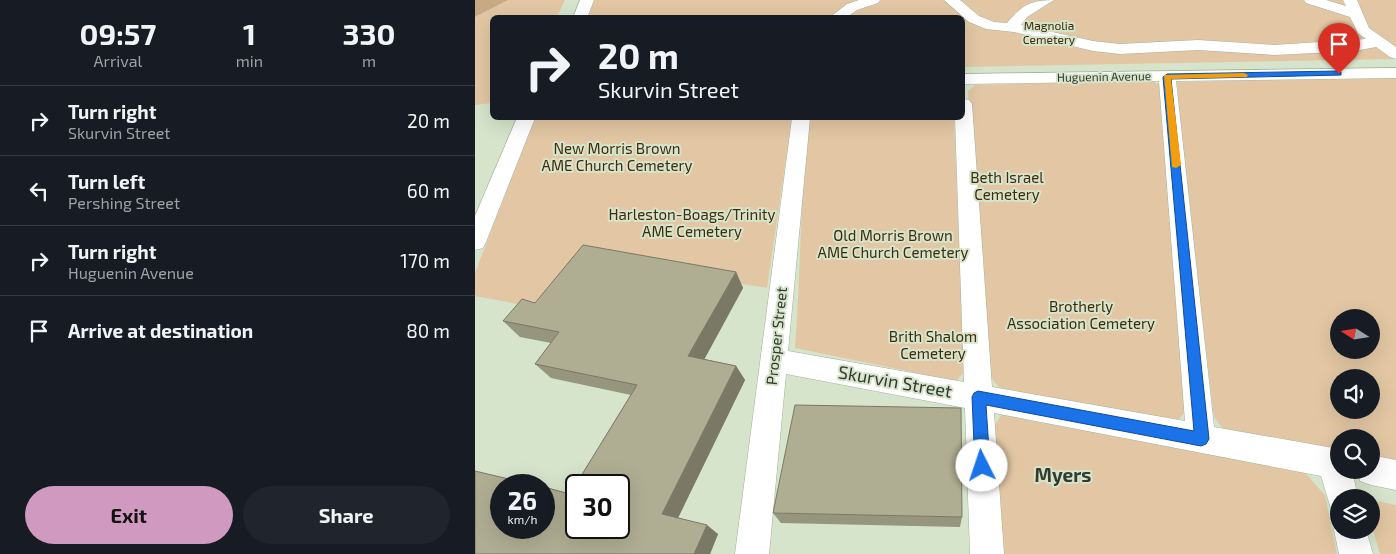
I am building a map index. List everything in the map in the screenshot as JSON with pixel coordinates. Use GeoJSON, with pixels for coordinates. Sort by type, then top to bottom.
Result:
{"type":"FeatureCollection","features":[{"type":"Feature","properties":{"kind":"street"},"geometry":{"type":"LineString","coordinates":[[568,15],[574,0]]}},
{"type":"Feature","properties":{"kind":"street"},"geometry":{"type":"LineString","coordinates":[[581,15],[587,0]]}},
{"type":"Feature","properties":{"kind":"street"},"geometry":{"type":"LineString","coordinates":[[840,15],[852,7],[873,0]]}},
{"type":"Feature","properties":{"kind":"street"},"geometry":{"type":"LineString","coordinates":[[951,0],[974,19],[991,26],[1011,28],[1093,46],[1120,49],[1198,45],[1274,50],[1355,46],[1378,42]]}},
{"type":"Feature","properties":{"kind":"street"},"geometry":{"type":"LineString","coordinates":[[1011,28],[1022,14],[1047,0]]}},
{"type":"Feature","properties":{"kind":"street"},"geometry":{"type":"LineString","coordinates":[[1311,0],[1353,7],[1363,30],[1396,54]]}},
{"type":"Feature","properties":{"kind":"street"},"geometry":{"type":"LineString","coordinates":[[969,31],[991,26]]}},
{"type":"Feature","properties":{"kind":"street","name":"Huguenin Avenue"},"geometry":{"type":"LineString","coordinates":[[965,79],[1396,73]]}},
{"type":"Feature","properties":{"kind":"street"},"geometry":{"type":"LineString","coordinates":[[1167,77],[1201,439]]}},
{"type":"Feature","properties":{"kind":"street"},"geometry":{"type":"LineString","coordinates":[[475,242],[525,120]]}},
{"type":"Feature","properties":{"kind":"street","name":"Prosper Street"},"geometry":{"type":"LineString","coordinates":[[752,554],[801,120]]}},
{"type":"Feature","properties":{"kind":"street"},"geometry":{"type":"LineString","coordinates":[[964,120],[987,554]]}},
{"type":"Feature","properties":{"kind":"street","name":"Skurvin Street"},"geometry":{"type":"LineString","coordinates":[[774,369],[978,397],[1330,462]]}},
{"type":"Feature","properties":{"kind":"street"},"geometry":{"type":"LineString","coordinates":[[1380,472],[1396,475]]}},
{"type":"Feature","properties":{"kind":"street"},"geometry":{"type":"LineString","coordinates":[[1352,539],[1356,554]]}},
{"type":"Feature","properties":{"kind":"green space"},"geometry":{"type":"Polygon","coordinates":[[[508,0],[565,0],[558,15],[490,15],[490,103],[475,105],[475,17],[508,0]]]}},
{"type":"Feature","properties":{"kind":"green space","name":"Magnolia Cemetery"},"geometry":{"type":"Polygon","coordinates":[[[580,0],[1396,0],[1396,59],[965,67],[965,15],[575,15],[580,0]]]}},
{"type":"Feature","properties":{"kind":"green space"},"geometry":{"type":"Polygon","coordinates":[[[1396,77],[1396,463],[1380,460],[1380,429],[1330,429],[1330,450],[1225,431],[1214,417],[1180,135],[1177,82],[1396,77]]]}},
{"type":"Feature","properties":{"kind":"green space"},"geometry":{"type":"Polygon","coordinates":[[[1150,80],[1160,85],[1185,412],[1175,423],[1002,391],[988,374],[968,91],[975,85],[1150,80]]]}},
{"type":"Feature","properties":{"kind":"green space"},"geometry":{"type":"Polygon","coordinates":[[[533,120],[792,120],[767,288],[589,259],[549,310],[475,296],[475,273],[533,120]]]}},
{"type":"Feature","properties":{"kind":"green space"},"geometry":{"type":"Polygon","coordinates":[[[809,120],[954,120],[964,372],[956,381],[795,348],[809,120]]]}},
{"type":"Feature","properties":{"kind":"green space"},"geometry":{"type":"Polygon","coordinates":[[[1001,415],[1301,468],[1325,495],[1330,520],[1330,539],[1334,539],[1337,554],[1002,554],[992,430],[1001,415]]]}},
{"type":"Feature","properties":{"kind":"green space"},"geometry":{"type":"Polygon","coordinates":[[[1380,502],[1396,505],[1396,554],[1380,554],[1376,539],[1380,539],[1380,502]]]}},
{"type":"Feature","properties":{"kind":"shaded area"},"geometry":{"type":"Polygon","coordinates":[[[475,0],[508,0],[475,17],[475,0]]]}},
{"type":"Feature","properties":{"kind":"building"},"geometry":{"type":"Polygon","coordinates":[[[583,245],[736,272],[688,356],[736,366],[662,514],[707,525],[694,554],[475,554],[475,471],[490,475],[490,539],[555,539],[555,490],[565,493],[565,539],[630,539],[630,474],[582,474],[637,385],[535,364],[559,332],[503,321],[522,299],[535,303],[583,245]]]}},
{"type":"Feature","properties":{"kind":"building"},"geometry":{"type":"Polygon","coordinates":[[[795,405],[961,408],[962,517],[773,513],[795,405]]]}},
{"type":"Feature","properties":{"kind":"slow traffic"},"geometry":{"type":"LineString","coordinates":[[1176,165],[1167,77],[1244,75]]}},
{"type":"Feature","properties":{"kind":"district","name":"Myers"},"geometry":{"type":"Point","coordinates":[1063,475]}},
{"type":"Feature","properties":{"kind":"route"},"geometry":{"type":"LineString","coordinates":[[982,466],[978,397],[1201,439],[1167,77],[1339,74]]}},
{"type":"Feature","properties":{"kind":"park label","name":"New Morris Brown AME Church Cemetery"},"geometry":{"type":"Point","coordinates":[617,158]}},
{"type":"Feature","properties":{"kind":"park label","name":"Beth Israel Cemetery"},"geometry":{"type":"Point","coordinates":[1007,186]}},
{"type":"Feature","properties":{"kind":"park label","name":"Harleston-Boags/Trinity AME Cemetery"},"geometry":{"type":"Point","coordinates":[692,224]}},
{"type":"Feature","properties":{"kind":"park label","name":"Old Morris Brown AME Church Cemetery"},"geometry":{"type":"Point","coordinates":[893,244]}},
{"type":"Feature","properties":{"kind":"park label","name":"Brotherly Association Cemetery"},"geometry":{"type":"Point","coordinates":[1081,316]}},
{"type":"Feature","properties":{"kind":"park label","name":"Brith Shalom Cemetery"},"geometry":{"type":"Point","coordinates":[933,346]}}]}
